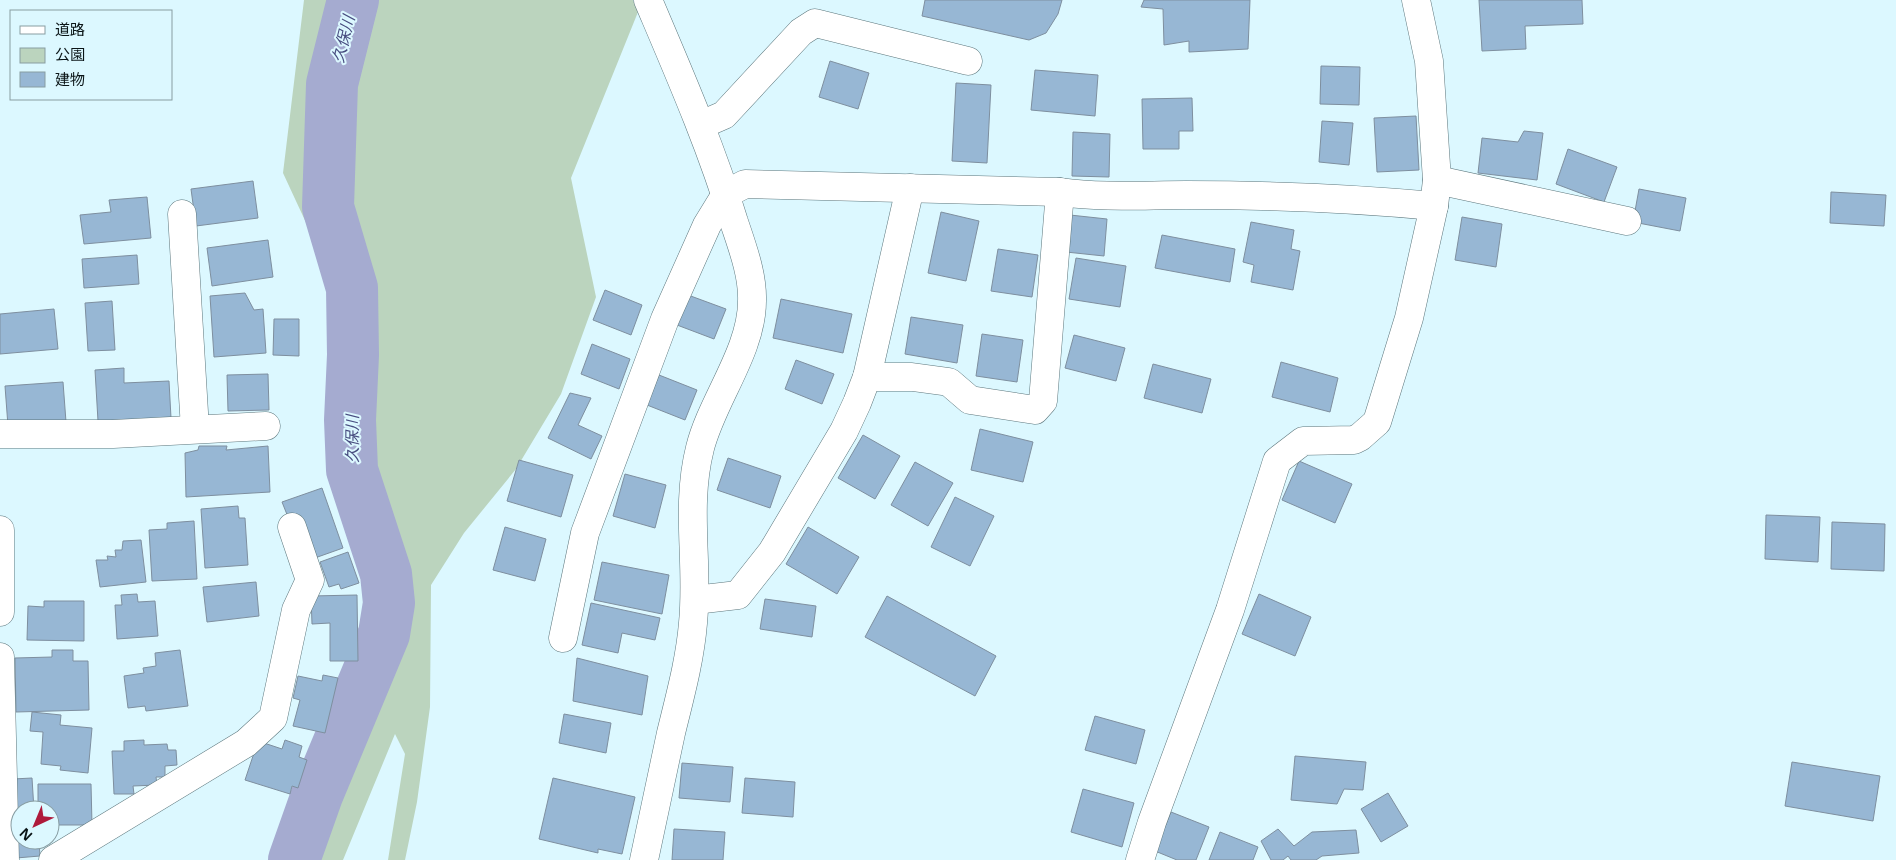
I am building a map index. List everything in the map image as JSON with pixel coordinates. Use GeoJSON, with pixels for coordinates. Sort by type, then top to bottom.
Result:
{"type":"FeatureCollection","features":[{"type":"Feature","properties":{"kind":"street"},"geometry":{"type":"LineString","coordinates":[[644,860],[686,669],[695,600],[692,494],[700,447],[744,341],[750,323],[753,299],[745,257],[726,194],[701,125],[648,0]]}},
{"type":"Feature","properties":{"kind":"street"},"geometry":{"type":"LineString","coordinates":[[1140,860],[1230,610],[1277,461],[1303,441],[1354,440],[1360,438],[1377,422],[1409,318],[1435,193],[1429,61],[1416,0]]}},
{"type":"Feature","properties":{"kind":"street"},"geometry":{"type":"LineString","coordinates":[[701,125],[724,115],[801,32],[815,24],[968,61]]}},
{"type":"Feature","properties":{"kind":"street"},"geometry":{"type":"LineString","coordinates":[[563,638],[584,533],[665,318],[691,258],[726,194],[745,184],[1060,192],[1095,197],[1186,195],[1356,199],[1435,193],[1627,221]]}},
{"type":"Feature","properties":{"kind":"street"},"geometry":{"type":"LineString","coordinates":[[695,600],[738,595],[772,552],[844,431],[866,377],[910,188]]}},
{"type":"Feature","properties":{"kind":"street"},"geometry":{"type":"LineString","coordinates":[[866,377],[912,377],[949,382],[970,400],[1035,410],[1043,401],[1060,192]]}},
{"type":"Feature","properties":{"kind":"street"},"geometry":{"type":"LineString","coordinates":[[182,214],[195,429]]}},
{"type":"Feature","properties":{"kind":"street"},"geometry":{"type":"LineString","coordinates":[[0,434],[113,434],[266,426]]}},
{"type":"Feature","properties":{"kind":"street"},"geometry":{"type":"LineString","coordinates":[[53,860],[246,743],[273,718],[296,610],[310,580],[292,527]]}},
{"type":"Feature","properties":{"kind":"street"},"geometry":{"type":"LineString","coordinates":[[0,530],[0,612]]}},
{"type":"Feature","properties":{"kind":"street"},"geometry":{"type":"LineString","coordinates":[[0,657],[5,860]]}},
{"type":"Feature","properties":{"kind":"green space"},"geometry":{"type":"Polygon","coordinates":[[[304,0],[633,0],[638,12],[571,178],[596,297],[561,394],[516,469],[464,533],[431,585],[430,707],[417,802],[405,860],[388,860],[405,754],[395,734],[343,860],[306,860],[390,662],[376,581],[336,482],[346,320],[315,242],[283,173],[304,0]]]}},
{"type":"Feature","properties":{"kind":"building"},"geometry":{"type":"Polygon","coordinates":[[[925,0],[1062,0],[1058,14],[1046,33],[1029,40],[922,16],[925,0]]]}},
{"type":"Feature","properties":{"kind":"building"},"geometry":{"type":"Polygon","coordinates":[[[1144,0],[1250,0],[1248,49],[1189,52],[1189,41],[1164,45],[1163,9],[1141,7],[1144,0]]]}},
{"type":"Feature","properties":{"kind":"building"},"geometry":{"type":"Polygon","coordinates":[[[1479,0],[1582,0],[1583,24],[1525,26],[1526,49],[1482,51],[1479,0]]]}},
{"type":"Feature","properties":{"kind":"building"},"geometry":{"type":"Polygon","coordinates":[[[830,61],[869,73],[858,109],[819,97],[830,61]]]}},
{"type":"Feature","properties":{"kind":"building"},"geometry":{"type":"Polygon","coordinates":[[[1321,66],[1360,67],[1359,105],[1320,104],[1321,66]]]}},
{"type":"Feature","properties":{"kind":"building"},"geometry":{"type":"Polygon","coordinates":[[[1035,70],[1098,75],[1095,116],[1031,110],[1035,70]]]}},
{"type":"Feature","properties":{"kind":"building"},"geometry":{"type":"Polygon","coordinates":[[[956,83],[991,85],[987,163],[952,161],[956,83]]]}},
{"type":"Feature","properties":{"kind":"building"},"geometry":{"type":"Polygon","coordinates":[[[1192,98],[1193,131],[1179,131],[1179,149],[1143,149],[1142,99],[1192,98]]]}},
{"type":"Feature","properties":{"kind":"building"},"geometry":{"type":"Polygon","coordinates":[[[1416,116],[1419,170],[1377,172],[1374,118],[1416,116]]]}},
{"type":"Feature","properties":{"kind":"building"},"geometry":{"type":"Polygon","coordinates":[[[1322,121],[1353,123],[1349,165],[1319,162],[1322,121]]]}},
{"type":"Feature","properties":{"kind":"building"},"geometry":{"type":"Polygon","coordinates":[[[1524,131],[1543,133],[1537,180],[1478,173],[1482,138],[1518,142],[1524,131]]]}},
{"type":"Feature","properties":{"kind":"building"},"geometry":{"type":"Polygon","coordinates":[[[1073,132],[1110,134],[1109,177],[1072,176],[1073,132]]]}},
{"type":"Feature","properties":{"kind":"building"},"geometry":{"type":"Polygon","coordinates":[[[1568,149],[1617,167],[1604,202],[1556,184],[1568,149]]]}},
{"type":"Feature","properties":{"kind":"building"},"geometry":{"type":"Polygon","coordinates":[[[253,181],[258,218],[196,226],[191,189],[253,181]]]}},
{"type":"Feature","properties":{"kind":"building"},"geometry":{"type":"Polygon","coordinates":[[[1639,189],[1686,198],[1680,231],[1633,222],[1639,189]]]}},
{"type":"Feature","properties":{"kind":"building"},"geometry":{"type":"Polygon","coordinates":[[[1831,192],[1886,195],[1884,226],[1830,223],[1831,192]]]}},
{"type":"Feature","properties":{"kind":"building"},"geometry":{"type":"Polygon","coordinates":[[[147,197],[151,238],[84,244],[80,215],[111,212],[109,200],[147,197]]]}},
{"type":"Feature","properties":{"kind":"building"},"geometry":{"type":"Polygon","coordinates":[[[941,212],[979,221],[966,281],[928,273],[941,212]]]}},
{"type":"Feature","properties":{"kind":"building"},"geometry":{"type":"Polygon","coordinates":[[[1070,215],[1107,219],[1104,256],[1066,252],[1070,215]]]}},
{"type":"Feature","properties":{"kind":"building"},"geometry":{"type":"Polygon","coordinates":[[[1462,217],[1502,224],[1496,267],[1455,260],[1462,217]]]}},
{"type":"Feature","properties":{"kind":"building"},"geometry":{"type":"Polygon","coordinates":[[[1251,222],[1294,230],[1291,249],[1300,251],[1293,290],[1251,282],[1254,265],[1243,262],[1251,222]]]}},
{"type":"Feature","properties":{"kind":"building"},"geometry":{"type":"Polygon","coordinates":[[[1162,235],[1235,249],[1230,282],[1155,268],[1162,235]]]}},
{"type":"Feature","properties":{"kind":"building"},"geometry":{"type":"Polygon","coordinates":[[[268,240],[273,277],[212,286],[207,248],[268,240]]]}},
{"type":"Feature","properties":{"kind":"building"},"geometry":{"type":"Polygon","coordinates":[[[998,249],[1038,255],[1032,297],[991,291],[998,249]]]}},
{"type":"Feature","properties":{"kind":"building"},"geometry":{"type":"Polygon","coordinates":[[[137,255],[139,284],[84,288],[82,259],[137,255]]]}},
{"type":"Feature","properties":{"kind":"building"},"geometry":{"type":"Polygon","coordinates":[[[1076,258],[1126,266],[1120,307],[1069,299],[1076,258]]]}},
{"type":"Feature","properties":{"kind":"building"},"geometry":{"type":"Polygon","coordinates":[[[605,290],[642,305],[631,335],[593,320],[605,290]]]}},
{"type":"Feature","properties":{"kind":"building"},"geometry":{"type":"Polygon","coordinates":[[[245,293],[254,310],[263,309],[266,353],[214,357],[210,296],[245,293]]]}},
{"type":"Feature","properties":{"kind":"building"},"geometry":{"type":"Polygon","coordinates":[[[688,295],[726,309],[714,339],[677,325],[688,295]]]}},
{"type":"Feature","properties":{"kind":"building"},"geometry":{"type":"Polygon","coordinates":[[[781,299],[852,314],[843,353],[773,338],[781,299]]]}},
{"type":"Feature","properties":{"kind":"building"},"geometry":{"type":"Polygon","coordinates":[[[112,301],[115,350],[88,351],[85,303],[112,301]]]}},
{"type":"Feature","properties":{"kind":"building"},"geometry":{"type":"Polygon","coordinates":[[[54,309],[58,349],[0,354],[0,314],[54,309]]]}},
{"type":"Feature","properties":{"kind":"building"},"geometry":{"type":"Polygon","coordinates":[[[911,317],[963,325],[957,363],[905,354],[911,317]]]}},
{"type":"Feature","properties":{"kind":"building"},"geometry":{"type":"Polygon","coordinates":[[[274,319],[299,319],[299,356],[273,355],[274,319]]]}},
{"type":"Feature","properties":{"kind":"building"},"geometry":{"type":"Polygon","coordinates":[[[982,334],[1023,340],[1017,382],[976,376],[982,334]]]}},
{"type":"Feature","properties":{"kind":"building"},"geometry":{"type":"Polygon","coordinates":[[[1074,335],[1125,348],[1116,381],[1065,368],[1074,335]]]}},
{"type":"Feature","properties":{"kind":"building"},"geometry":{"type":"Polygon","coordinates":[[[592,344],[630,359],[619,389],[581,374],[592,344]]]}},
{"type":"Feature","properties":{"kind":"building"},"geometry":{"type":"Polygon","coordinates":[[[796,360],[834,374],[822,404],[785,389],[796,360]]]}},
{"type":"Feature","properties":{"kind":"building"},"geometry":{"type":"Polygon","coordinates":[[[1281,362],[1338,378],[1330,412],[1272,397],[1281,362]]]}},
{"type":"Feature","properties":{"kind":"building"},"geometry":{"type":"Polygon","coordinates":[[[1153,364],[1211,379],[1202,413],[1144,398],[1153,364]]]}},
{"type":"Feature","properties":{"kind":"building"},"geometry":{"type":"Polygon","coordinates":[[[124,368],[124,383],[169,381],[171,418],[98,421],[95,370],[124,368]]]}},
{"type":"Feature","properties":{"kind":"building"},"geometry":{"type":"Polygon","coordinates":[[[268,374],[269,410],[228,411],[227,375],[268,374]]]}},
{"type":"Feature","properties":{"kind":"building"},"geometry":{"type":"Polygon","coordinates":[[[659,375],[697,390],[685,420],[647,405],[659,375]]]}},
{"type":"Feature","properties":{"kind":"building"},"geometry":{"type":"Polygon","coordinates":[[[63,382],[66,422],[8,426],[5,386],[63,382]]]}},
{"type":"Feature","properties":{"kind":"building"},"geometry":{"type":"Polygon","coordinates":[[[570,393],[591,398],[578,425],[602,436],[591,459],[548,438],[570,393]]]}},
{"type":"Feature","properties":{"kind":"building"},"geometry":{"type":"Polygon","coordinates":[[[980,429],[1033,442],[1023,482],[971,470],[980,429]]]}},
{"type":"Feature","properties":{"kind":"building"},"geometry":{"type":"Polygon","coordinates":[[[863,435],[900,456],[875,499],[838,478],[863,435]]]}},
{"type":"Feature","properties":{"kind":"building"},"geometry":{"type":"Polygon","coordinates":[[[199,446],[227,446],[226,450],[268,446],[270,492],[186,497],[185,453],[198,450],[199,446]]]}},
{"type":"Feature","properties":{"kind":"building"},"geometry":{"type":"Polygon","coordinates":[[[728,458],[781,476],[770,508],[717,490],[728,458]]]}},
{"type":"Feature","properties":{"kind":"building"},"geometry":{"type":"Polygon","coordinates":[[[519,460],[573,475],[561,517],[507,501],[519,460]]]}},
{"type":"Feature","properties":{"kind":"building"},"geometry":{"type":"Polygon","coordinates":[[[1299,461],[1352,484],[1335,523],[1282,500],[1299,461]]]}},
{"type":"Feature","properties":{"kind":"building"},"geometry":{"type":"Polygon","coordinates":[[[915,462],[953,483],[928,526],[891,505],[915,462]]]}},
{"type":"Feature","properties":{"kind":"building"},"geometry":{"type":"Polygon","coordinates":[[[625,474],[666,485],[655,528],[613,516],[625,474]]]}},
{"type":"Feature","properties":{"kind":"building"},"geometry":{"type":"Polygon","coordinates":[[[322,488],[343,548],[312,559],[297,514],[288,517],[282,502],[322,488]]]}},
{"type":"Feature","properties":{"kind":"building"},"geometry":{"type":"Polygon","coordinates":[[[955,497],[994,516],[970,566],[931,547],[955,497]]]}},
{"type":"Feature","properties":{"kind":"building"},"geometry":{"type":"Polygon","coordinates":[[[238,506],[239,518],[245,518],[248,565],[205,568],[201,509],[238,506]]]}},
{"type":"Feature","properties":{"kind":"building"},"geometry":{"type":"Polygon","coordinates":[[[1766,515],[1820,517],[1818,562],[1765,559],[1766,515]]]}},
{"type":"Feature","properties":{"kind":"building"},"geometry":{"type":"Polygon","coordinates":[[[194,521],[197,579],[152,581],[149,530],[167,529],[167,523],[194,521]]]}},
{"type":"Feature","properties":{"kind":"building"},"geometry":{"type":"Polygon","coordinates":[[[1832,522],[1885,524],[1884,571],[1831,569],[1832,522]]]}},
{"type":"Feature","properties":{"kind":"building"},"geometry":{"type":"Polygon","coordinates":[[[505,527],[546,539],[535,581],[493,570],[505,527]]]}},
{"type":"Feature","properties":{"kind":"building"},"geometry":{"type":"Polygon","coordinates":[[[808,527],[859,557],[837,594],[786,564],[808,527]]]}},
{"type":"Feature","properties":{"kind":"building"},"geometry":{"type":"Polygon","coordinates":[[[141,540],[146,582],[100,587],[96,560],[108,560],[107,556],[116,557],[115,550],[122,550],[123,541],[141,540]]]}},
{"type":"Feature","properties":{"kind":"building"},"geometry":{"type":"Polygon","coordinates":[[[348,552],[359,583],[341,589],[339,584],[329,587],[320,562],[348,552]]]}},
{"type":"Feature","properties":{"kind":"building"},"geometry":{"type":"Polygon","coordinates":[[[602,562],[669,575],[662,614],[594,600],[602,562]]]}},
{"type":"Feature","properties":{"kind":"building"},"geometry":{"type":"Polygon","coordinates":[[[256,582],[259,616],[207,622],[203,587],[256,582]]]}},
{"type":"Feature","properties":{"kind":"building"},"geometry":{"type":"Polygon","coordinates":[[[137,594],[138,602],[155,601],[158,636],[117,639],[115,605],[122,605],[121,595],[137,594]]]}},
{"type":"Feature","properties":{"kind":"building"},"geometry":{"type":"Polygon","coordinates":[[[1259,594],[1311,617],[1295,656],[1242,634],[1259,594]]]}},
{"type":"Feature","properties":{"kind":"building"},"geometry":{"type":"Polygon","coordinates":[[[357,595],[358,661],[330,661],[330,623],[312,624],[311,596],[357,595]]]}},
{"type":"Feature","properties":{"kind":"building"},"geometry":{"type":"Polygon","coordinates":[[[887,596],[996,656],[975,696],[865,637],[887,596]]]}},
{"type":"Feature","properties":{"kind":"building"},"geometry":{"type":"Polygon","coordinates":[[[765,599],[816,606],[812,637],[760,629],[765,599]]]}},
{"type":"Feature","properties":{"kind":"building"},"geometry":{"type":"Polygon","coordinates":[[[44,601],[84,601],[84,641],[27,640],[28,606],[44,607],[44,601]]]}},
{"type":"Feature","properties":{"kind":"building"},"geometry":{"type":"Polygon","coordinates":[[[591,603],[660,618],[655,640],[622,633],[618,653],[582,645],[591,603]]]}},
{"type":"Feature","properties":{"kind":"building"},"geometry":{"type":"Polygon","coordinates":[[[52,650],[73,650],[73,661],[88,661],[89,710],[16,712],[15,658],[52,657],[52,650]]]}},
{"type":"Feature","properties":{"kind":"building"},"geometry":{"type":"Polygon","coordinates":[[[180,650],[188,706],[146,711],[145,706],[128,708],[124,676],[144,673],[143,668],[156,666],[155,653],[180,650]]]}},
{"type":"Feature","properties":{"kind":"building"},"geometry":{"type":"Polygon","coordinates":[[[577,658],[648,676],[642,715],[573,701],[577,658]]]}},
{"type":"Feature","properties":{"kind":"building"},"geometry":{"type":"Polygon","coordinates":[[[323,675],[338,678],[325,733],[293,726],[300,700],[293,698],[298,676],[322,681],[323,675]]]}},
{"type":"Feature","properties":{"kind":"building"},"geometry":{"type":"Polygon","coordinates":[[[32,712],[61,715],[60,725],[92,728],[88,773],[60,770],[61,766],[41,764],[43,732],[30,731],[32,712]]]}},
{"type":"Feature","properties":{"kind":"building"},"geometry":{"type":"Polygon","coordinates":[[[564,714],[611,723],[606,753],[559,743],[564,714]]]}},
{"type":"Feature","properties":{"kind":"building"},"geometry":{"type":"Polygon","coordinates":[[[1095,716],[1145,730],[1136,764],[1085,750],[1095,716]]]}},
{"type":"Feature","properties":{"kind":"building"},"geometry":{"type":"Polygon","coordinates":[[[144,740],[144,745],[167,744],[168,750],[176,750],[177,765],[165,766],[165,777],[156,777],[157,785],[133,786],[134,794],[114,794],[112,751],[124,751],[124,741],[144,740]]]}},
{"type":"Feature","properties":{"kind":"building"},"geometry":{"type":"Polygon","coordinates":[[[285,740],[302,746],[299,757],[307,760],[298,788],[292,786],[290,794],[245,780],[258,741],[282,749],[285,740]]]}},
{"type":"Feature","properties":{"kind":"building"},"geometry":{"type":"Polygon","coordinates":[[[1295,756],[1366,762],[1363,790],[1344,789],[1337,804],[1291,800],[1295,756]]]}},
{"type":"Feature","properties":{"kind":"building"},"geometry":{"type":"Polygon","coordinates":[[[1792,762],[1880,776],[1873,821],[1785,806],[1792,762]]]}},
{"type":"Feature","properties":{"kind":"building"},"geometry":{"type":"Polygon","coordinates":[[[682,763],[733,767],[730,802],[679,798],[682,763]]]}},
{"type":"Feature","properties":{"kind":"building"},"geometry":{"type":"Polygon","coordinates":[[[32,778],[33,800],[14,800],[13,779],[32,778]]]}},
{"type":"Feature","properties":{"kind":"building"},"geometry":{"type":"Polygon","coordinates":[[[553,778],[635,797],[622,854],[598,849],[598,853],[539,839],[553,778]]]}},
{"type":"Feature","properties":{"kind":"building"},"geometry":{"type":"Polygon","coordinates":[[[745,778],[795,782],[793,817],[742,813],[745,778]]]}},
{"type":"Feature","properties":{"kind":"building"},"geometry":{"type":"Polygon","coordinates":[[[38,784],[91,784],[92,825],[60,825],[60,800],[38,800],[38,784]]]}},
{"type":"Feature","properties":{"kind":"building"},"geometry":{"type":"Polygon","coordinates":[[[1083,789],[1134,803],[1122,847],[1071,832],[1083,789]]]}},
{"type":"Feature","properties":{"kind":"building"},"geometry":{"type":"Polygon","coordinates":[[[1388,793],[1408,826],[1381,842],[1361,809],[1388,793]]]}},
{"type":"Feature","properties":{"kind":"building"},"geometry":{"type":"Polygon","coordinates":[[[1171,812],[1209,827],[1196,860],[1177,860],[1155,851],[1171,812]]]}},
{"type":"Feature","properties":{"kind":"building"},"geometry":{"type":"Polygon","coordinates":[[[674,829],[725,832],[723,860],[672,860],[674,829]]]}},
{"type":"Feature","properties":{"kind":"building"},"geometry":{"type":"Polygon","coordinates":[[[1278,829],[1294,846],[1312,832],[1356,830],[1359,853],[1322,856],[1316,860],[1291,860],[1288,856],[1283,860],[1271,860],[1261,841],[1278,829]]]}},
{"type":"Feature","properties":{"kind":"building"},"geometry":{"type":"Polygon","coordinates":[[[1220,832],[1258,847],[1253,860],[1209,860],[1220,832]]]}},
{"type":"Feature","properties":{"kind":"building"},"geometry":{"type":"Polygon","coordinates":[[[15,850],[40,850],[40,856],[16,858],[15,850]]]}},
{"type":"Feature","properties":{"kind":"waterway","name":"久保川"},"geometry":{"type":"LineString","coordinates":[[294,860],[317,795],[384,634],[389,603],[386,574],[352,470],[350,420],[353,355],[352,288],[328,207],[332,84],[353,0]]}}]}
